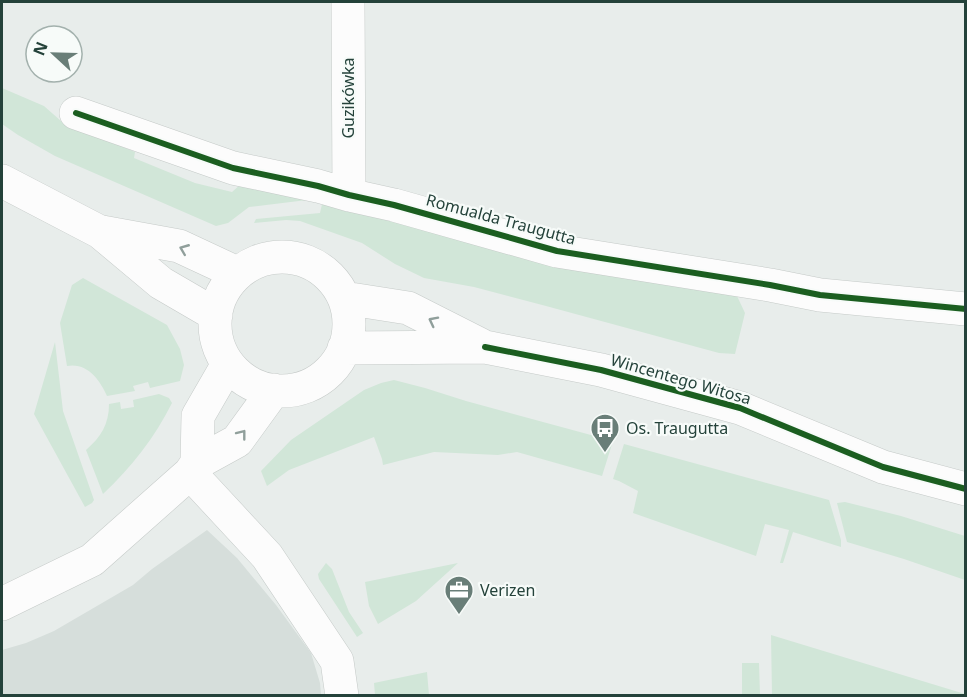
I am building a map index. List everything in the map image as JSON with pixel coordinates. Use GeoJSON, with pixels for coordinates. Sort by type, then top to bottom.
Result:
{"type":"FeatureCollection","features":[{"type":"Feature","properties":{"kind":"street","name":"Guzikówka"},"geometry":{"type":"LineString","coordinates":[[348,2],[349,195]]}},
{"type":"Feature","properties":{"kind":"street","name":"Romualda Traugutta"},"geometry":{"type":"LineString","coordinates":[[76,113],[233,168],[394,205],[557,251],[820,295],[966,309]]}},
{"type":"Feature","properties":{"kind":"street"},"geometry":{"type":"LineString","coordinates":[[2,182],[100,232],[161,283],[216,315]]}},
{"type":"Feature","properties":{"kind":"street"},"geometry":{"type":"LineString","coordinates":[[100,232],[179,246],[237,273]]}},
{"type":"Feature","properties":{"kind":"street"},"geometry":{"type":"LineString","coordinates":[[276,256],[297,258],[317,266],[333,280],[344,298],[349,319],[348,339],[340,358],[326,374],[309,386],[289,391],[274,390],[249,382],[235,373],[224,359],[216,342],[214,324],[217,306],[224,290],[237,273],[255,262],[276,256]]}},
{"type":"Feature","properties":{"kind":"street","name":"Wincentego Witosa"},"geometry":{"type":"LineString","coordinates":[[344,298],[408,308],[485,347]]}},
{"type":"Feature","properties":{"kind":"street","name":"Wincentego Witosa"},"geometry":{"type":"LineString","coordinates":[[344,348],[485,347],[601,370],[740,408],[883,467],[966,489]]}},
{"type":"Feature","properties":{"kind":"street"},"geometry":{"type":"LineString","coordinates":[[228,364],[198,416],[193,468],[267,556],[337,661],[342,696]]}},
{"type":"Feature","properties":{"kind":"street"},"geometry":{"type":"LineString","coordinates":[[2,604],[92,560],[193,468],[237,441],[274,390]]}},
{"type":"Feature","properties":{"kind":"shaded area"},"geometry":{"type":"Polygon","coordinates":[[[207,530],[237,558],[276,605],[311,653],[320,683],[321,695],[2,695],[2,650],[54,631],[133,585],[207,530]]]}},
{"type":"Feature","properties":{"kind":"green space"},"geometry":{"type":"Polygon","coordinates":[[[2,88],[44,106],[61,121],[135,152],[134,158],[195,183],[232,192],[241,184],[307,200],[249,207],[228,223],[216,226],[55,156],[18,135],[2,124],[2,88]]]}},
{"type":"Feature","properties":{"kind":"green space"},"geometry":{"type":"Polygon","coordinates":[[[323,200],[737,296],[745,313],[735,354],[719,353],[474,287],[424,278],[395,264],[362,243],[300,221],[254,223],[256,219],[320,213],[323,200]]]}},
{"type":"Feature","properties":{"kind":"green space"},"geometry":{"type":"Polygon","coordinates":[[[83,278],[167,325],[180,349],[184,365],[180,381],[150,388],[148,382],[133,386],[135,391],[107,396],[97,378],[87,370],[74,365],[67,366],[60,323],[72,285],[83,278]]]}},
{"type":"Feature","properties":{"kind":"green space"},"geometry":{"type":"Polygon","coordinates":[[[55,342],[63,411],[94,500],[85,507],[34,414],[55,342]]]}},
{"type":"Feature","properties":{"kind":"green space"},"geometry":{"type":"Polygon","coordinates":[[[394,380],[613,441],[602,476],[517,452],[498,455],[434,452],[383,465],[374,437],[289,470],[267,486],[261,471],[291,440],[364,390],[394,380]]]}},
{"type":"Feature","properties":{"kind":"green space"},"geometry":{"type":"Polygon","coordinates":[[[159,394],[169,398],[172,403],[165,416],[142,452],[103,494],[86,450],[103,430],[108,418],[109,404],[120,402],[121,409],[134,407],[133,400],[159,394]]]}},
{"type":"Feature","properties":{"kind":"green space"},"geometry":{"type":"Polygon","coordinates":[[[624,444],[829,500],[841,547],[793,532],[783,563],[780,563],[789,530],[765,524],[756,556],[633,513],[638,491],[613,479],[624,444]]]}},
{"type":"Feature","properties":{"kind":"green space"},"geometry":{"type":"Polygon","coordinates":[[[845,502],[965,536],[965,580],[847,542],[837,503],[845,502]]]}},
{"type":"Feature","properties":{"kind":"green space"},"geometry":{"type":"Polygon","coordinates":[[[326,563],[332,569],[349,612],[363,633],[357,637],[319,579],[318,574],[326,563]]]}},
{"type":"Feature","properties":{"kind":"green space"},"geometry":{"type":"Polygon","coordinates":[[[458,563],[416,601],[378,624],[369,606],[365,582],[458,563]]]}},
{"type":"Feature","properties":{"kind":"green space"},"geometry":{"type":"Polygon","coordinates":[[[771,635],[965,694],[965,695],[772,695],[771,635]]]}},
{"type":"Feature","properties":{"kind":"green space"},"geometry":{"type":"Polygon","coordinates":[[[742,663],[759,663],[760,695],[742,695],[742,663]]]}},
{"type":"Feature","properties":{"kind":"green space"},"geometry":{"type":"Polygon","coordinates":[[[427,672],[429,695],[375,695],[374,683],[427,672]]]}},
{"type":"Feature","properties":{"kind":"cycle path"},"geometry":{"type":"LineString","coordinates":[[76,113],[233,168],[394,205],[557,251],[820,295],[966,309]]}},
{"type":"Feature","properties":{"kind":"cycle path"},"geometry":{"type":"LineString","coordinates":[[485,347],[601,370],[740,408],[883,467],[966,489]]}},
{"type":"Feature","properties":{"kind":"place","name":"Os. Traugutta"},"geometry":{"type":"Point","coordinates":[605,454]}},
{"type":"Feature","properties":{"kind":"place","name":"Verizen"},"geometry":{"type":"Point","coordinates":[459,616]}}]}
